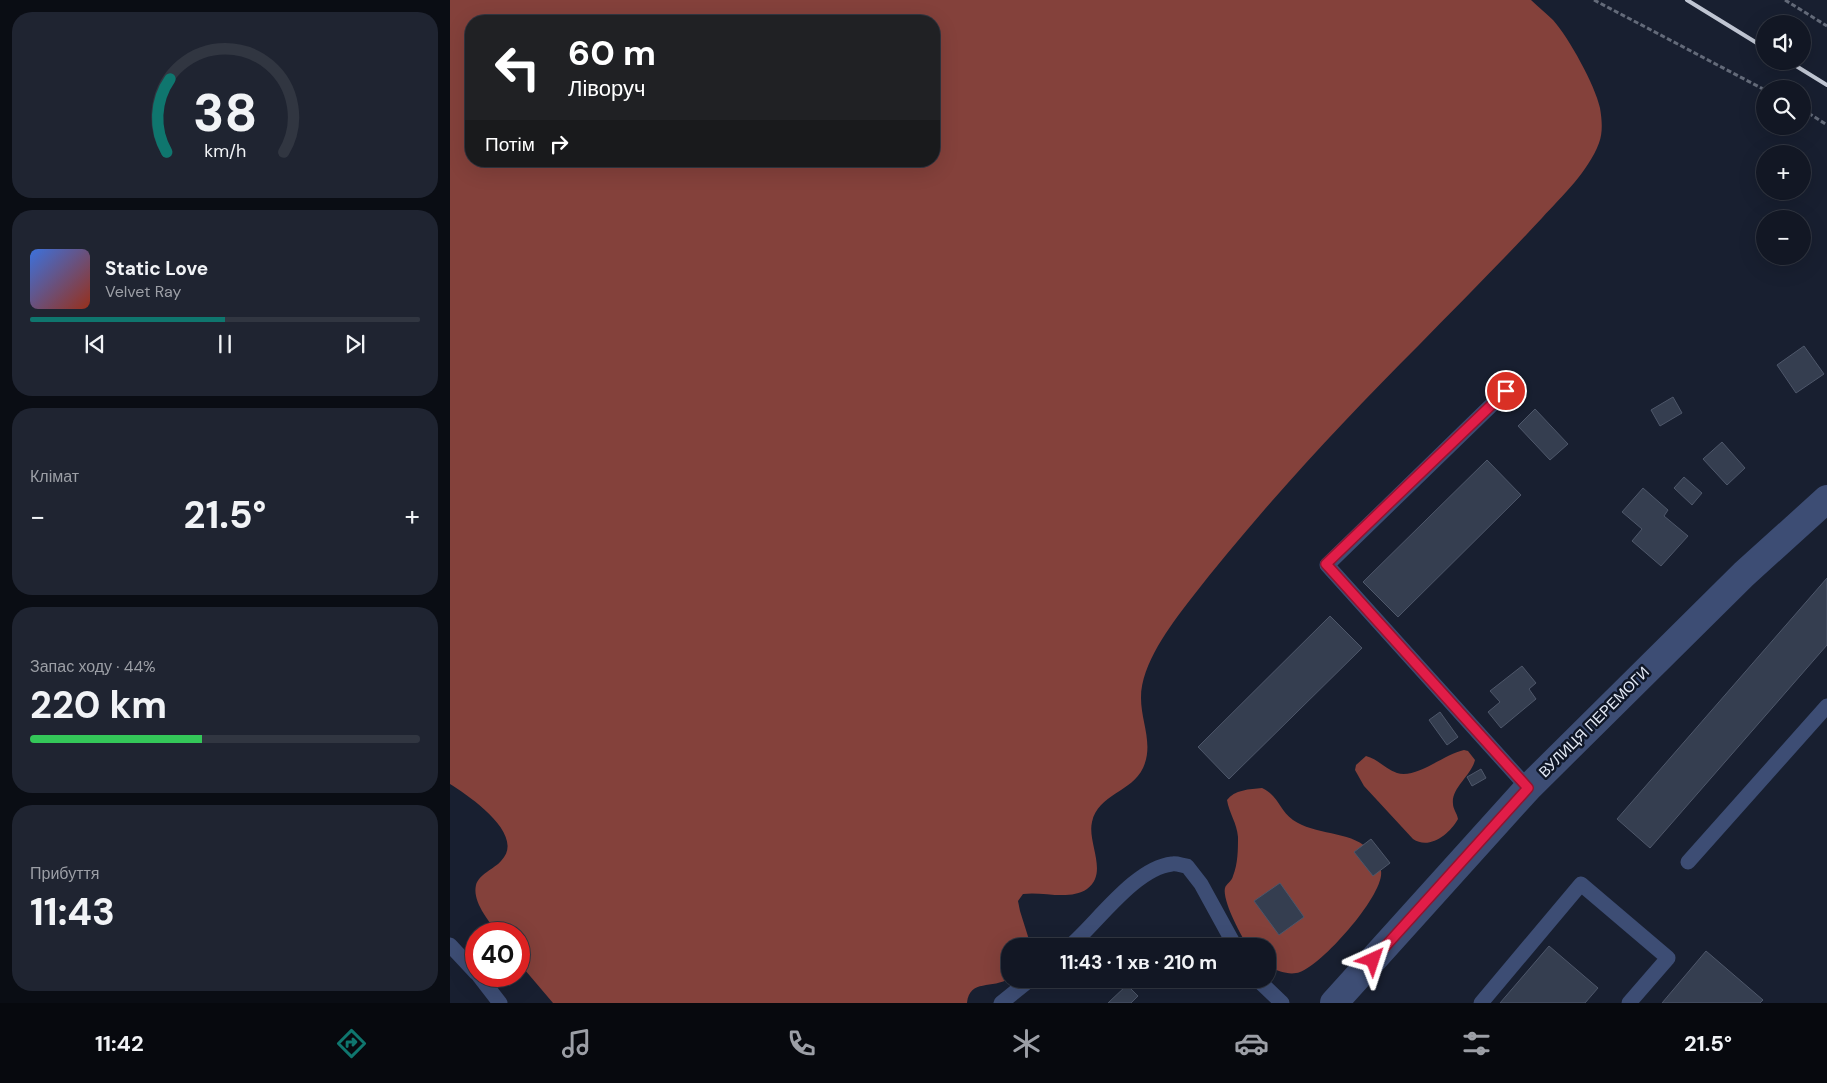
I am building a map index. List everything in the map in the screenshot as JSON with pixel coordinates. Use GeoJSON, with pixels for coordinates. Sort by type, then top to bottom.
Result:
{"type":"FeatureCollection","features":[{"type":"Feature","properties":{"kind":"street","name":"ВУЛИЦЯ ПЕРЕМОГИ"},"geometry":{"type":"LineString","coordinates":[[1334,1003],[1528,788],[1744,574],[1827,499]]}},
{"type":"Feature","properties":{"kind":"lane"},"geometry":{"type":"LineString","coordinates":[[1506,391],[1326,564],[1528,788]]}},
{"type":"Feature","properties":{"kind":"lane"},"geometry":{"type":"LineString","coordinates":[[1688,862],[1827,706]]}},
{"type":"Feature","properties":{"kind":"lane"},"geometry":{"type":"LineString","coordinates":[[1078,938],[1131,885],[1146,875],[1172,864],[1188,866],[1201,884],[1231,938]]}},
{"type":"Feature","properties":{"kind":"lane"},"geometry":{"type":"LineString","coordinates":[[1481,1003],[1581,884],[1668,958],[1629,1003]]}},
{"type":"Feature","properties":{"kind":"lane"},"geometry":{"type":"LineString","coordinates":[[450,945],[465,961]]}},
{"type":"Feature","properties":{"kind":"lane"},"geometry":{"type":"LineString","coordinates":[[488,987],[500,1003]]}},
{"type":"Feature","properties":{"kind":"lane"},"geometry":{"type":"LineString","coordinates":[[1001,1003],[1020,988]]}},
{"type":"Feature","properties":{"kind":"lane"},"geometry":{"type":"LineString","coordinates":[[1266,988],[1282,1003]]}},
{"type":"Feature","properties":{"kind":"path"},"geometry":{"type":"LineString","coordinates":[[1594,0],[1756,85]]}},
{"type":"Feature","properties":{"kind":"path"},"geometry":{"type":"LineString","coordinates":[[1785,0],[1827,26]]}},
{"type":"Feature","properties":{"kind":"path"},"geometry":{"type":"LineString","coordinates":[[1811,115],[1827,125]]}},
{"type":"Feature","properties":{"kind":"shaded area"},"geometry":{"type":"Polygon","coordinates":[[[450,0],[1531,0],[1559,28],[1581,62],[1600,108],[1602,126],[1599,143],[1594,154],[1566,192],[1527,234],[1300,469],[1244,534],[1174,622],[1151,659],[1142,685],[1141,698],[1147,742],[1146,759],[1143,768],[1131,783],[1101,805],[1095,813],[1092,822],[1092,839],[1097,866],[1093,882],[1080,893],[1064,895],[1023,894],[1018,901],[1028,938],[1001,938],[1001,982],[972,990],[967,1003],[553,1003],[530,976],[530,922],[490,922],[476,898],[475,891],[478,881],[501,861],[507,851],[507,840],[501,828],[481,807],[450,784],[450,0]]]}},
{"type":"Feature","properties":{"kind":"shaded area"},"geometry":{"type":"Polygon","coordinates":[[[1464,750],[1468,751],[1475,760],[1453,798],[1453,806],[1458,819],[1444,835],[1432,842],[1419,842],[1413,839],[1364,786],[1355,770],[1356,765],[1366,756],[1397,773],[1405,774],[1422,769],[1464,750]]]}},
{"type":"Feature","properties":{"kind":"shaded area"},"geometry":{"type":"Polygon","coordinates":[[[1262,788],[1268,791],[1288,816],[1302,825],[1360,843],[1369,850],[1381,871],[1380,882],[1373,896],[1350,928],[1310,967],[1300,972],[1292,973],[1276,970],[1276,938],[1243,938],[1226,901],[1225,888],[1235,871],[1238,846],[1235,823],[1227,800],[1238,792],[1262,788]]]}},
{"type":"Feature","properties":{"kind":"building"},"geometry":{"type":"Polygon","coordinates":[[[1804,346],[1824,374],[1796,393],[1777,365],[1804,346]]]}},
{"type":"Feature","properties":{"kind":"building"},"geometry":{"type":"Polygon","coordinates":[[[1673,397],[1682,413],[1660,426],[1651,410],[1673,397]]]}},
{"type":"Feature","properties":{"kind":"building"},"geometry":{"type":"Polygon","coordinates":[[[1535,409],[1568,444],[1550,460],[1518,426],[1535,409]]]}},
{"type":"Feature","properties":{"kind":"building"},"geometry":{"type":"Polygon","coordinates":[[[1722,442],[1745,468],[1727,485],[1703,459],[1722,442]]]}},
{"type":"Feature","properties":{"kind":"building"},"geometry":{"type":"Polygon","coordinates":[[[1487,460],[1521,495],[1398,617],[1363,582],[1487,460]]]}},
{"type":"Feature","properties":{"kind":"building"},"geometry":{"type":"Polygon","coordinates":[[[1684,477],[1702,493],[1692,505],[1674,488],[1684,477]]]}},
{"type":"Feature","properties":{"kind":"building"},"geometry":{"type":"Polygon","coordinates":[[[1643,488],[1668,510],[1664,516],[1688,536],[1661,566],[1632,541],[1642,529],[1622,512],[1643,488]]]}},
{"type":"Feature","properties":{"kind":"building"},"geometry":{"type":"Polygon","coordinates":[[[1827,578],[1827,645],[1650,848],[1617,819],[1827,578]]]}},
{"type":"Feature","properties":{"kind":"building"},"geometry":{"type":"Polygon","coordinates":[[[1330,616],[1362,648],[1229,779],[1198,747],[1330,616]]]}},
{"type":"Feature","properties":{"kind":"building"},"geometry":{"type":"Polygon","coordinates":[[[1522,666],[1536,683],[1529,689],[1536,699],[1501,728],[1488,712],[1500,702],[1490,691],[1522,666]]]}},
{"type":"Feature","properties":{"kind":"building"},"geometry":{"type":"Polygon","coordinates":[[[1440,712],[1458,737],[1447,745],[1429,720],[1440,712]]]}},
{"type":"Feature","properties":{"kind":"building"},"geometry":{"type":"Polygon","coordinates":[[[1481,769],[1486,778],[1472,786],[1467,777],[1481,769]]]}},
{"type":"Feature","properties":{"kind":"building"},"geometry":{"type":"Polygon","coordinates":[[[1371,839],[1390,863],[1373,876],[1354,852],[1371,839]]]}},
{"type":"Feature","properties":{"kind":"building"},"geometry":{"type":"Polygon","coordinates":[[[1280,883],[1304,917],[1279,935],[1254,901],[1280,883]]]}},
{"type":"Feature","properties":{"kind":"building"},"geometry":{"type":"Polygon","coordinates":[[[1549,946],[1598,988],[1585,1003],[1500,1003],[1549,946]]]}},
{"type":"Feature","properties":{"kind":"building"},"geometry":{"type":"Polygon","coordinates":[[[1706,951],[1763,1000],[1760,1003],[1662,1003],[1706,951]]]}},
{"type":"Feature","properties":{"kind":"building"},"geometry":{"type":"Polygon","coordinates":[[[1124,988],[1130,988],[1138,996],[1131,1003],[1108,1003],[1124,988]]]}},
{"type":"Feature","properties":{"kind":"railway"},"geometry":{"type":"LineString","coordinates":[[1687,0],[1756,42]]}},
{"type":"Feature","properties":{"kind":"railway"},"geometry":{"type":"LineString","coordinates":[[1803,70],[1827,85]]}},
{"type":"Feature","properties":{"kind":"route"},"geometry":{"type":"LineString","coordinates":[[1373,960],[1528,788],[1326,564],[1506,391]]}}]}
